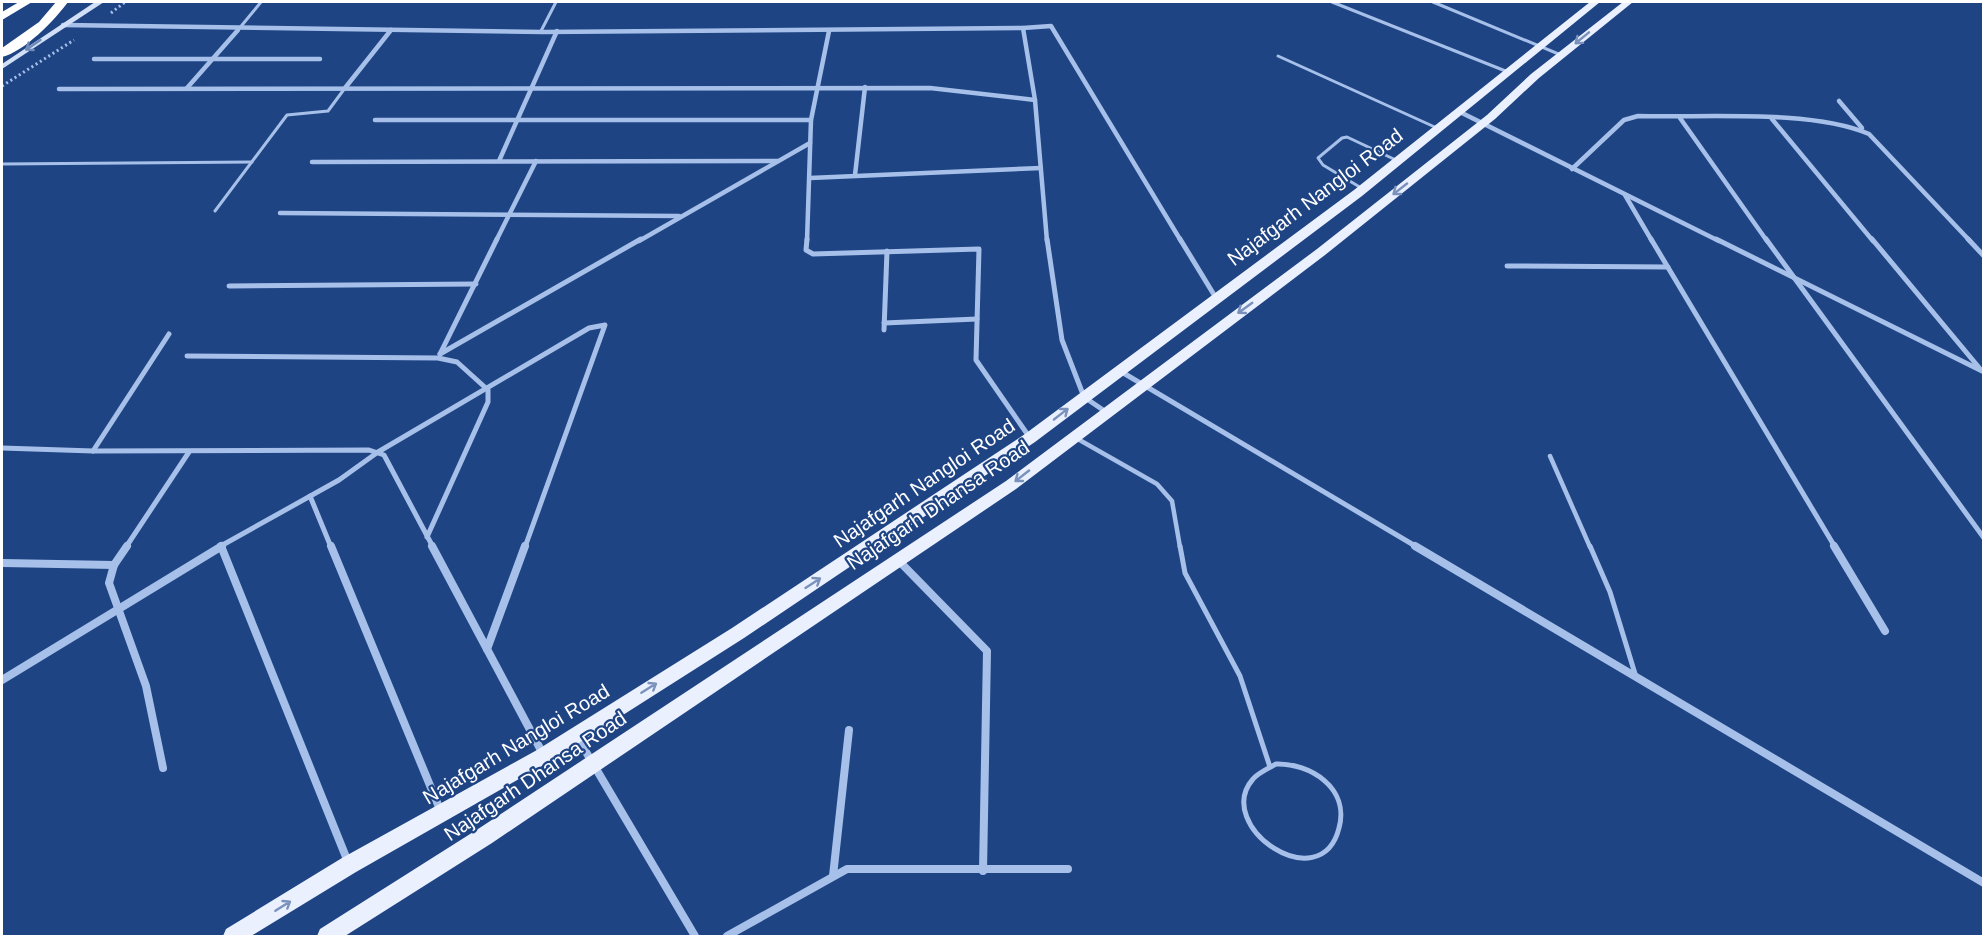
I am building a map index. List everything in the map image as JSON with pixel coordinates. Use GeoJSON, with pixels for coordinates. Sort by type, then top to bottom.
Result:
{"type":"FeatureCollection","features":[{"type":"Feature","properties":{"kind":"highway"},"geometry":{"type":"LineString","coordinates":[[2,12],[24,2]]}},
{"type":"Feature","properties":{"kind":"highway"},"geometry":{"type":"LineString","coordinates":[[2,17],[24,2]]}},
{"type":"Feature","properties":{"kind":"highway"},"geometry":{"type":"LineString","coordinates":[[2,39],[63,2]]}},
{"type":"Feature","properties":{"kind":"highway"},"geometry":{"type":"LineString","coordinates":[[2,53],[26,37],[57,11],[63,2]]}},
{"type":"Feature","properties":{"kind":"main road","name":"Najafgarh Nangloi Road"},"geometry":{"type":"LineString","coordinates":[[233,936],[349,865],[543,756],[738,633],[1030,438],[1363,189],[1595,2]]}},
{"type":"Feature","properties":{"kind":"main road","name":"Najafgarh Dhansa Road"},"geometry":{"type":"LineString","coordinates":[[327,936],[485,836],[1011,485],[1073,436],[1348,231],[1483,123],[1628,2]]}},
{"type":"Feature","properties":{"kind":"main road"},"geometry":{"type":"LineString","coordinates":[[1401,159],[1426,169]]}},
{"type":"Feature","properties":{"kind":"main road"},"geometry":{"type":"LineString","coordinates":[[1324,218],[1348,231]]}},
{"type":"Feature","properties":{"kind":"street"},"geometry":{"type":"LineString","coordinates":[[2,67],[100,2]]}},
{"type":"Feature","properties":{"kind":"street"},"geometry":{"type":"LineString","coordinates":[[63,25],[238,30],[541,31],[829,31],[1051,26],[1216,298]]}},
{"type":"Feature","properties":{"kind":"street"},"geometry":{"type":"LineString","coordinates":[[1023,28],[1035,100],[1050,273],[1062,340],[1084,397],[1106,412]]}},
{"type":"Feature","properties":{"kind":"street"},"geometry":{"type":"LineString","coordinates":[[187,88],[238,30]]}},
{"type":"Feature","properties":{"kind":"street"},"geometry":{"type":"LineString","coordinates":[[345,88],[391,30]]}},
{"type":"Feature","properties":{"kind":"street"},"geometry":{"type":"LineString","coordinates":[[499,161],[556,31]]}},
{"type":"Feature","properties":{"kind":"street"},"geometry":{"type":"LineString","coordinates":[[829,31],[811,120],[806,250],[813,254],[980,249],[976,360],[1030,438]]}},
{"type":"Feature","properties":{"kind":"street"},"geometry":{"type":"LineString","coordinates":[[94,59],[320,59]]}},
{"type":"Feature","properties":{"kind":"street"},"geometry":{"type":"LineString","coordinates":[[59,89],[865,87],[930,88],[1035,100]]}},
{"type":"Feature","properties":{"kind":"street"},"geometry":{"type":"LineString","coordinates":[[855,175],[865,87]]}},
{"type":"Feature","properties":{"kind":"street"},"geometry":{"type":"LineString","coordinates":[[1839,101],[1862,129],[1983,256]]}},
{"type":"Feature","properties":{"kind":"street"},"geometry":{"type":"LineString","coordinates":[[1460,112],[1983,372]]}},
{"type":"Feature","properties":{"kind":"street"},"geometry":{"type":"LineString","coordinates":[[1572,169],[1628,118],[1772,119],[1862,129]]}},
{"type":"Feature","properties":{"kind":"street"},"geometry":{"type":"LineString","coordinates":[[1680,118],[1793,278],[1983,538]]}},
{"type":"Feature","properties":{"kind":"street"},"geometry":{"type":"LineString","coordinates":[[1772,119],[1983,372]]}},
{"type":"Feature","properties":{"kind":"street"},"geometry":{"type":"LineString","coordinates":[[375,120],[811,120]]}},
{"type":"Feature","properties":{"kind":"street"},"geometry":{"type":"LineString","coordinates":[[439,356],[810,143]]}},
{"type":"Feature","properties":{"kind":"street"},"geometry":{"type":"LineString","coordinates":[[439,356],[536,161]]}},
{"type":"Feature","properties":{"kind":"street"},"geometry":{"type":"LineString","coordinates":[[312,162],[778,161]]}},
{"type":"Feature","properties":{"kind":"street"},"geometry":{"type":"LineString","coordinates":[[810,178],[1041,168]]}},
{"type":"Feature","properties":{"kind":"street"},"geometry":{"type":"LineString","coordinates":[[1625,195],[1886,631]]}},
{"type":"Feature","properties":{"kind":"street"},"geometry":{"type":"LineString","coordinates":[[280,213],[681,216]]}},
{"type":"Feature","properties":{"kind":"street"},"geometry":{"type":"LineString","coordinates":[[886,251],[884,327],[977,319]]}},
{"type":"Feature","properties":{"kind":"street"},"geometry":{"type":"LineString","coordinates":[[1507,266],[1668,267]]}},
{"type":"Feature","properties":{"kind":"street"},"geometry":{"type":"LineString","coordinates":[[229,286],[476,284]]}},
{"type":"Feature","properties":{"kind":"street"},"geometry":{"type":"LineString","coordinates":[[2,680],[221,546],[310,496],[378,452],[488,390],[589,328],[598,325],[606,327],[487,649]]}},
{"type":"Feature","properties":{"kind":"street"},"geometry":{"type":"LineString","coordinates":[[93,451],[169,334]]}},
{"type":"Feature","properties":{"kind":"street"},"geometry":{"type":"LineString","coordinates":[[188,356],[439,356],[457,362],[488,390],[488,402],[427,537]]}},
{"type":"Feature","properties":{"kind":"street"},"geometry":{"type":"LineString","coordinates":[[1119,371],[1983,883]]}},
{"type":"Feature","properties":{"kind":"street"},"geometry":{"type":"LineString","coordinates":[[2,448],[93,451],[378,452],[384,455],[543,756]]}},
{"type":"Feature","properties":{"kind":"street"},"geometry":{"type":"LineString","coordinates":[[163,768],[146,686],[109,583],[114,565],[189,452]]}},
{"type":"Feature","properties":{"kind":"street"},"geometry":{"type":"LineString","coordinates":[[310,496],[441,813]]}},
{"type":"Feature","properties":{"kind":"street"},"geometry":{"type":"LineString","coordinates":[[221,546],[349,865]]}},
{"type":"Feature","properties":{"kind":"street"},"geometry":{"type":"LineString","coordinates":[[897,559],[987,651],[983,871]]}},
{"type":"Feature","properties":{"kind":"street"},"geometry":{"type":"LineString","coordinates":[[2,563],[114,565]]}},
{"type":"Feature","properties":{"kind":"street"},"geometry":{"type":"LineString","coordinates":[[832,876],[849,730]]}},
{"type":"Feature","properties":{"kind":"street"},"geometry":{"type":"LineString","coordinates":[[576,734],[695,936]]}},
{"type":"Feature","properties":{"kind":"street"},"geometry":{"type":"LineString","coordinates":[[727,936],[832,876],[858,867],[983,871],[1068,869]]}},
{"type":"Feature","properties":{"kind":"lane"},"geometry":{"type":"LineString","coordinates":[[238,30],[261,2]]}},
{"type":"Feature","properties":{"kind":"lane"},"geometry":{"type":"LineString","coordinates":[[541,31],[556,2]]}},
{"type":"Feature","properties":{"kind":"lane"},"geometry":{"type":"LineString","coordinates":[[1332,2],[1508,72]]}},
{"type":"Feature","properties":{"kind":"lane"},"geometry":{"type":"LineString","coordinates":[[1433,2],[1562,55]]}},
{"type":"Feature","properties":{"kind":"lane"},"geometry":{"type":"LineString","coordinates":[[1278,56],[1439,129]]}},
{"type":"Feature","properties":{"kind":"lane"},"geometry":{"type":"LineString","coordinates":[[215,211],[287,115],[326,111],[345,88]]}},
{"type":"Feature","properties":{"kind":"lane"},"geometry":{"type":"LineString","coordinates":[[1363,189],[1323,165],[1318,158],[1342,138],[1347,137],[1401,159]]}},
{"type":"Feature","properties":{"kind":"lane"},"geometry":{"type":"LineString","coordinates":[[2,164],[252,162]]}},
{"type":"Feature","properties":{"kind":"lane"},"geometry":{"type":"LineString","coordinates":[[1073,436],[1156,484],[1172,501],[1185,573],[1240,676],[1270,766]]}},
{"type":"Feature","properties":{"kind":"lane"},"geometry":{"type":"LineString","coordinates":[[1550,456],[1610,592],[1637,679]]}},
{"type":"Feature","properties":{"kind":"lane"},"geometry":{"type":"LineString","coordinates":[[1295,764],[1314,771],[1329,784],[1340,801],[1343,820],[1339,837],[1327,851],[1310,858],[1291,857],[1272,850],[1256,835],[1246,818],[1244,799],[1249,783],[1260,771],[1270,766],[1295,764]]}},
{"type":"Feature","properties":{"kind":"path"},"geometry":{"type":"LineString","coordinates":[[2,86],[95,26],[125,2]]}}]}
